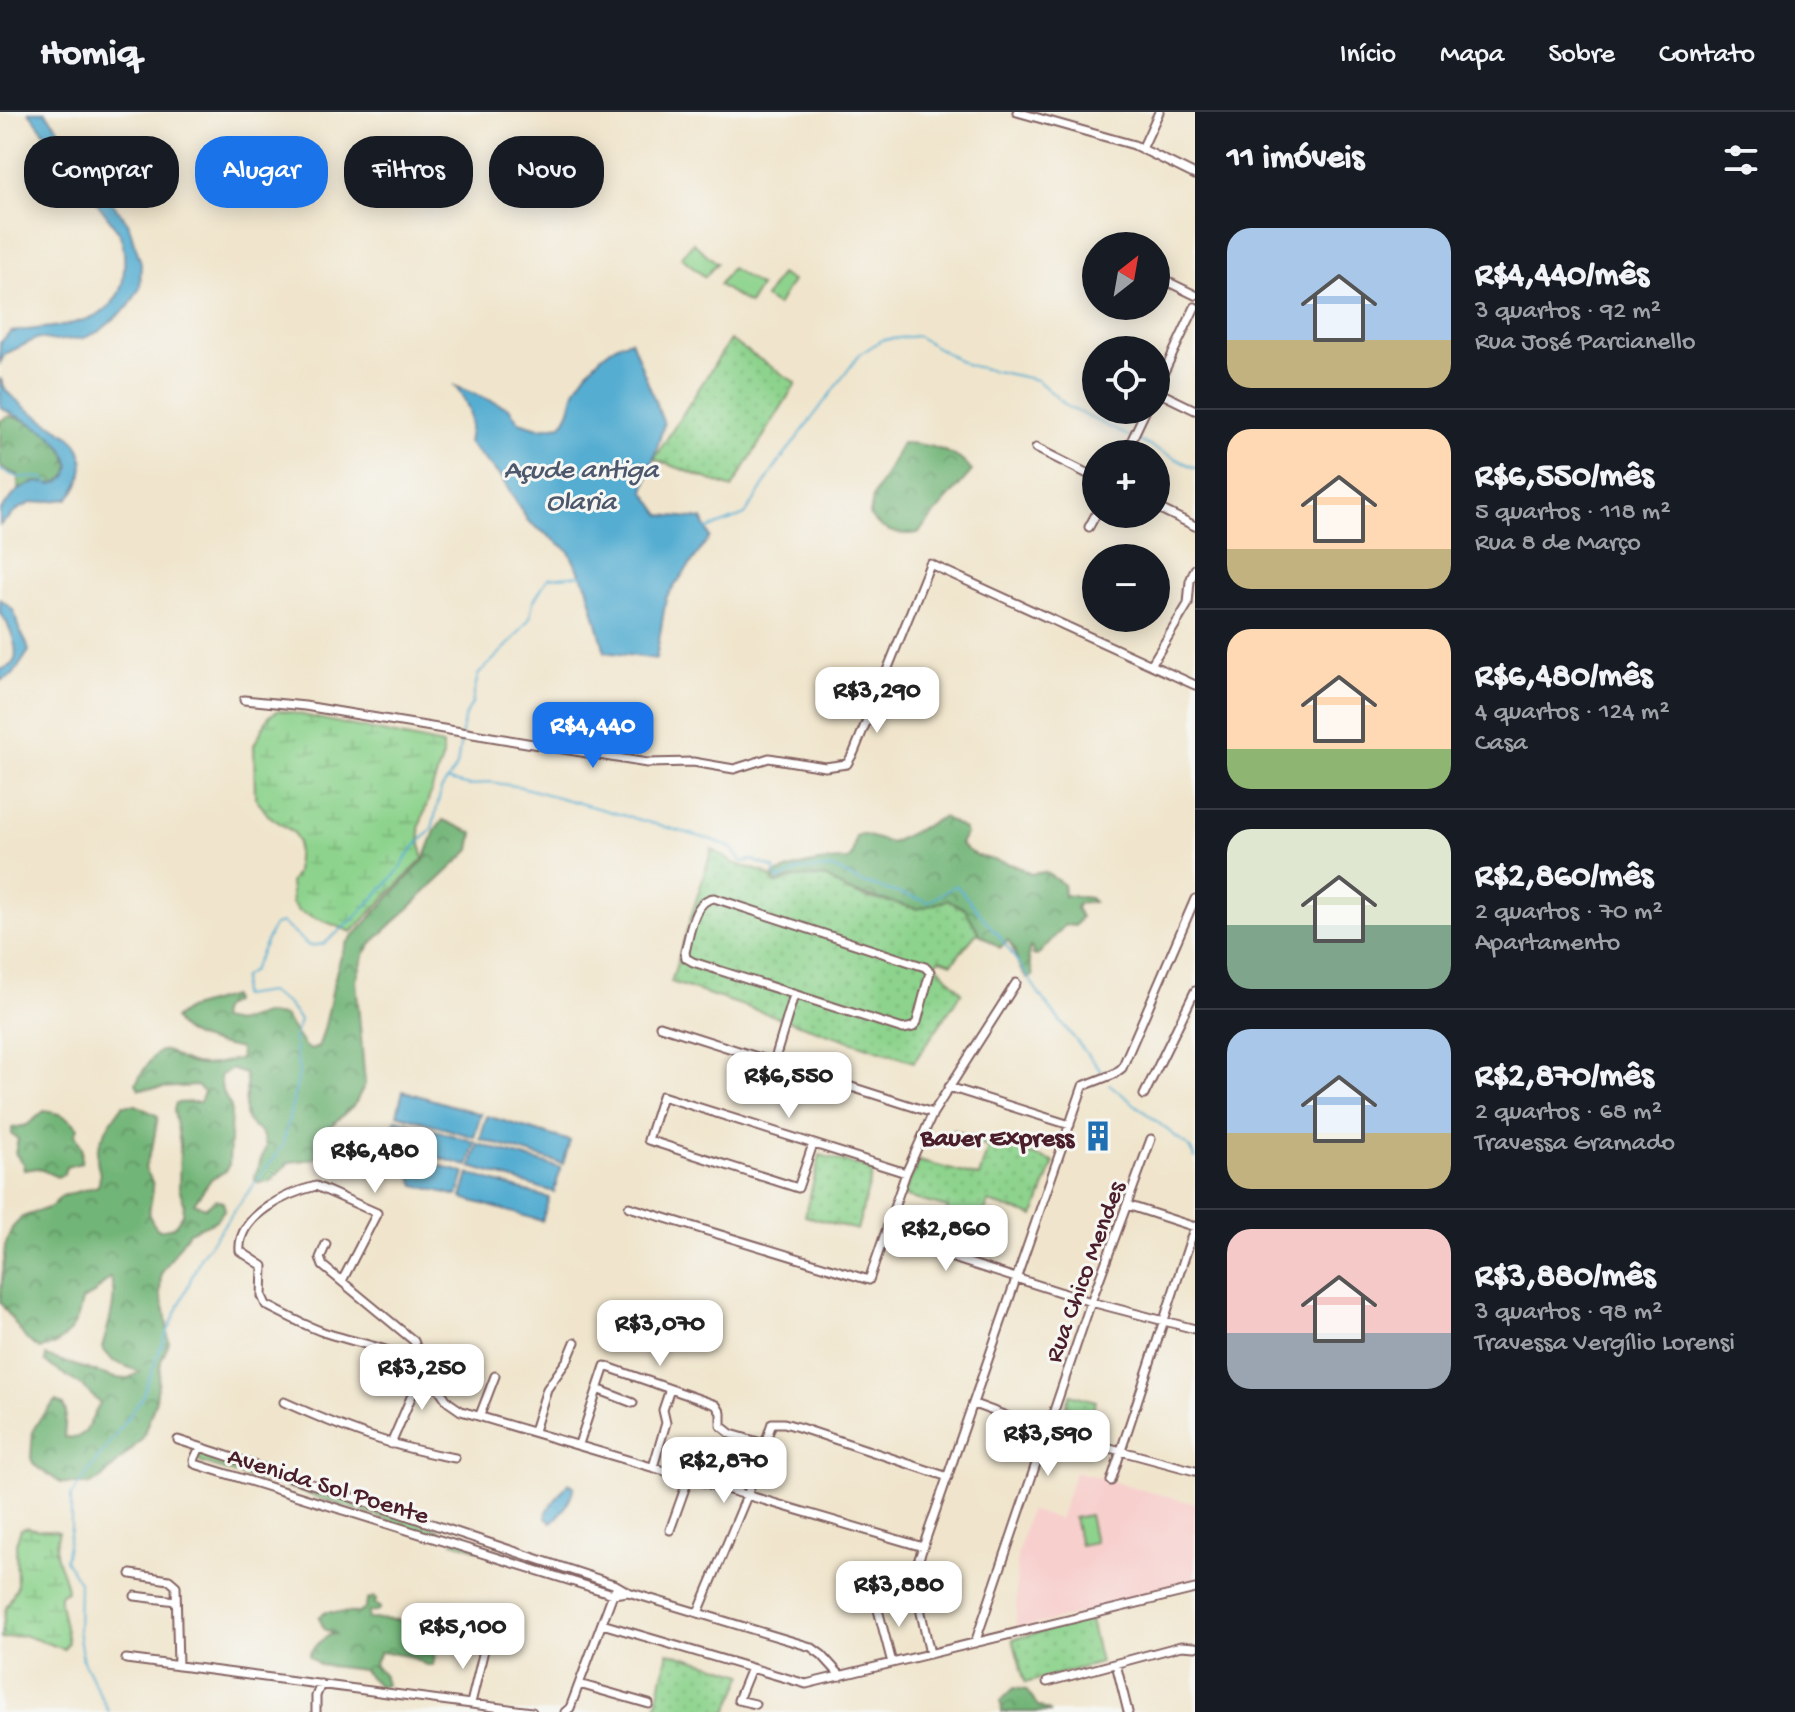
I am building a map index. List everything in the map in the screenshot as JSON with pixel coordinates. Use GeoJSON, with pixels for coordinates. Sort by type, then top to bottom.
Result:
{"type":"FeatureCollection","features":[{"type":"Feature","properties":{"kind":"street"},"geometry":{"type":"LineString","coordinates":[[1017,112],[1049,116],[1142,149],[1195,175]]}},
{"type":"Feature","properties":{"kind":"street"},"geometry":{"type":"LineString","coordinates":[[1142,149],[1159,112]]}},
{"type":"Feature","properties":{"kind":"street"},"geometry":{"type":"LineString","coordinates":[[1170,283],[1195,295]]}},
{"type":"Feature","properties":{"kind":"street"},"geometry":{"type":"LineString","coordinates":[[1170,360],[1195,307]]}},
{"type":"Feature","properties":{"kind":"street"},"geometry":{"type":"LineString","coordinates":[[1170,397],[1195,410]]}},
{"type":"Feature","properties":{"kind":"street"},"geometry":{"type":"LineString","coordinates":[[1036,448],[1082,471]]}},
{"type":"Feature","properties":{"kind":"street"},"geometry":{"type":"LineString","coordinates":[[1170,514],[1195,526]]}},
{"type":"Feature","properties":{"kind":"street"},"geometry":{"type":"LineString","coordinates":[[244,700],[305,706],[647,763],[693,762],[734,769],[769,758],[825,767],[847,764],[930,564],[1195,685]]}},
{"type":"Feature","properties":{"kind":"street"},"geometry":{"type":"LineString","coordinates":[[1151,665],[1188,604],[1190,581],[1195,569]]}},
{"type":"Feature","properties":{"kind":"street"},"geometry":{"type":"LineString","coordinates":[[714,898],[920,964],[930,972],[917,1022],[913,1027],[903,1029],[794,995],[686,958],[685,952],[699,906],[706,899],[714,898]]}},
{"type":"Feature","properties":{"kind":"street"},"geometry":{"type":"LineString","coordinates":[[930,1654],[913,1576],[1083,1086],[1122,1068],[1195,899]]}},
{"type":"Feature","properties":{"kind":"street"},"geometry":{"type":"LineString","coordinates":[[629,1207],[869,1280],[906,1173],[933,1113],[1016,983]]}},
{"type":"Feature","properties":{"kind":"street"},"geometry":{"type":"LineString","coordinates":[[1144,1095],[1195,991]]}},
{"type":"Feature","properties":{"kind":"street"},"geometry":{"type":"LineString","coordinates":[[774,1062],[794,995]]}},
{"type":"Feature","properties":{"kind":"street"},"geometry":{"type":"LineString","coordinates":[[660,1026],[933,1113]]}},
{"type":"Feature","properties":{"kind":"street"},"geometry":{"type":"LineString","coordinates":[[949,1087],[1070,1125]]}},
{"type":"Feature","properties":{"kind":"street"},"geometry":{"type":"LineString","coordinates":[[813,1144],[798,1188],[648,1140],[662,1096],[906,1173]]}},
{"type":"Feature","properties":{"kind":"street","name":"Rua Chico Mendes"},"geometry":{"type":"LineString","coordinates":[[975,1643],[1091,1302],[1151,1139]]}},
{"type":"Feature","properties":{"kind":"street"},"geometry":{"type":"LineString","coordinates":[[342,1281],[377,1213],[316,1186],[277,1201],[257,1214],[247,1227],[239,1247],[240,1251],[263,1266],[262,1296],[266,1305],[327,1334],[377,1346],[424,1367]]}},
{"type":"Feature","properties":{"kind":"street"},"geometry":{"type":"LineString","coordinates":[[1111,1481],[1195,1227],[1127,1205]]}},
{"type":"Feature","properties":{"kind":"street"},"geometry":{"type":"LineString","coordinates":[[884,1236],[1017,1280],[1195,1329]]}},
{"type":"Feature","properties":{"kind":"street"},"geometry":{"type":"LineString","coordinates":[[326,1244],[320,1262],[414,1341],[424,1367],[448,1402],[461,1411],[923,1547]]}},
{"type":"Feature","properties":{"kind":"street"},"geometry":{"type":"LineString","coordinates":[[534,1431],[547,1389],[568,1359],[575,1342]]}},
{"type":"Feature","properties":{"kind":"street"},"geometry":{"type":"LineString","coordinates":[[579,1444],[605,1366],[716,1405],[721,1413],[721,1426],[731,1434],[765,1444]]}},
{"type":"Feature","properties":{"kind":"street"},"geometry":{"type":"LineString","coordinates":[[391,1444],[424,1367]]}},
{"type":"Feature","properties":{"kind":"street"},"geometry":{"type":"LineString","coordinates":[[480,1415],[495,1376]]}},
{"type":"Feature","properties":{"kind":"street"},"geometry":{"type":"LineString","coordinates":[[597,1389],[633,1403]]}},
{"type":"Feature","properties":{"kind":"street"},"geometry":{"type":"LineString","coordinates":[[653,1467],[666,1423],[663,1410],[670,1389]]}},
{"type":"Feature","properties":{"kind":"street"},"geometry":{"type":"LineString","coordinates":[[284,1402],[391,1444],[455,1458]]}},
{"type":"Feature","properties":{"kind":"street"},"geometry":{"type":"LineString","coordinates":[[974,1404],[1047,1431],[1195,1470]]}},
{"type":"Feature","properties":{"kind":"street"},"geometry":{"type":"LineString","coordinates":[[698,1613],[747,1496],[772,1423],[798,1427],[948,1477]]}},
{"type":"Feature","properties":{"kind":"street"},"geometry":{"type":"LineString","coordinates":[[178,1440],[200,1447]]}},
{"type":"Feature","properties":{"kind":"street","name":"Avenida Sol Poente"},"geometry":{"type":"LineString","coordinates":[[613,1594],[195,1464],[194,1460],[200,1447],[616,1585],[628,1592]]}},
{"type":"Feature","properties":{"kind":"street"},"geometry":{"type":"LineString","coordinates":[[276,1489],[281,1474]]}},
{"type":"Feature","properties":{"kind":"street"},"geometry":{"type":"LineString","coordinates":[[670,1530],[689,1477]]}},
{"type":"Feature","properties":{"kind":"street"},"geometry":{"type":"LineString","coordinates":[[447,1542],[452,1531]]}},
{"type":"Feature","properties":{"kind":"street"},"geometry":{"type":"LineString","coordinates":[[131,1574],[173,1582],[176,1586],[178,1666]]}},
{"type":"Feature","properties":{"kind":"street"},"geometry":{"type":"LineString","coordinates":[[565,1712],[570,1708],[616,1585]]}},
{"type":"Feature","properties":{"kind":"street"},"geometry":{"type":"LineString","coordinates":[[602,1624],[806,1684],[1195,1589]]}},
{"type":"Feature","properties":{"kind":"street"},"geometry":{"type":"LineString","coordinates":[[613,1594],[628,1592],[811,1647],[841,1676]]}},
{"type":"Feature","properties":{"kind":"street"},"geometry":{"type":"LineString","coordinates":[[135,1596],[176,1601]]}},
{"type":"Feature","properties":{"kind":"street"},"geometry":{"type":"LineString","coordinates":[[876,1602],[892,1663]]}},
{"type":"Feature","properties":{"kind":"street"},"geometry":{"type":"LineString","coordinates":[[471,1703],[485,1646]]}},
{"type":"Feature","properties":{"kind":"street"},"geometry":{"type":"LineString","coordinates":[[1047,1682],[1181,1646],[1195,1647]]}},
{"type":"Feature","properties":{"kind":"street"},"geometry":{"type":"LineString","coordinates":[[126,1659],[532,1712]]}},
{"type":"Feature","properties":{"kind":"street"},"geometry":{"type":"LineString","coordinates":[[1116,1664],[1128,1712]]}},
{"type":"Feature","properties":{"kind":"street"},"geometry":{"type":"LineString","coordinates":[[751,1668],[738,1700],[755,1704]]}},
{"type":"Feature","properties":{"kind":"street"},"geometry":{"type":"LineString","coordinates":[[316,1712],[316,1696],[321,1684]]}},
{"type":"Feature","properties":{"kind":"street"},"geometry":{"type":"LineString","coordinates":[[579,1684],[649,1704]]}},
{"type":"Feature","properties":{"kind":"shaded area"},"geometry":{"type":"Polygon","coordinates":[[[1075,1471],[1195,1504],[1195,1584],[1016,1630],[1017,1556],[1029,1510],[1059,1519],[1075,1471]]]}},
{"type":"Feature","properties":{"kind":"green space"},"geometry":{"type":"Polygon","coordinates":[[[693,243],[717,263],[705,277],[681,257],[693,243]]]}},
{"type":"Feature","properties":{"kind":"green space"},"geometry":{"type":"Polygon","coordinates":[[[731,268],[760,286],[749,304],[719,285],[731,268]]]}},
{"type":"Feature","properties":{"kind":"green space"},"geometry":{"type":"Polygon","coordinates":[[[780,274],[792,281],[777,306],[765,298],[780,274]]]}},
{"type":"Feature","properties":{"kind":"green space"},"geometry":{"type":"Polygon","coordinates":[[[730,340],[796,383],[732,488],[654,459],[730,340]]]}},
{"type":"Feature","properties":{"kind":"green space"},"geometry":{"type":"Polygon","coordinates":[[[9,416],[29,422],[55,439],[70,466],[66,477],[52,485],[36,482],[18,490],[18,475],[0,467],[0,421],[9,416]]]}},
{"type":"Feature","properties":{"kind":"green space"},"geometry":{"type":"Polygon","coordinates":[[[902,443],[950,453],[972,471],[918,533],[891,532],[870,515],[873,497],[902,443]]]}},
{"type":"Feature","properties":{"kind":"green space"},"geometry":{"type":"Polygon","coordinates":[[[279,710],[443,745],[443,756],[419,828],[423,859],[352,932],[298,911],[292,903],[290,883],[296,873],[298,842],[294,833],[268,815],[255,797],[254,745],[269,716],[279,710]]]}},
{"type":"Feature","properties":{"kind":"green space"},"geometry":{"type":"Polygon","coordinates":[[[943,817],[964,829],[966,834],[960,843],[966,850],[1021,868],[1030,874],[1045,872],[1063,884],[1064,895],[1090,898],[1094,902],[1079,903],[1076,908],[1081,917],[1075,926],[1065,925],[1037,956],[1032,955],[1030,947],[1028,956],[1033,976],[1028,979],[1008,940],[1000,948],[980,934],[965,909],[948,900],[918,909],[848,891],[825,877],[791,878],[776,884],[773,880],[774,875],[801,866],[848,860],[852,856],[856,836],[861,834],[891,843],[943,817]]]}},
{"type":"Feature","properties":{"kind":"green space"},"geometry":{"type":"Polygon","coordinates":[[[443,820],[473,833],[470,850],[374,941],[365,953],[356,980],[365,1084],[355,1104],[333,1124],[320,1154],[314,1159],[290,1162],[270,1181],[259,1183],[255,1181],[255,1176],[266,1146],[261,1132],[252,1126],[245,1114],[245,1074],[231,1069],[220,1076],[222,1091],[231,1107],[229,1166],[212,1178],[194,1203],[205,1208],[216,1199],[223,1202],[225,1209],[215,1221],[189,1232],[161,1274],[160,1294],[169,1343],[161,1361],[156,1400],[142,1439],[101,1479],[89,1485],[61,1483],[34,1465],[31,1458],[33,1430],[56,1401],[63,1405],[66,1412],[64,1437],[76,1438],[85,1432],[100,1403],[82,1386],[45,1362],[46,1356],[115,1378],[127,1379],[140,1372],[113,1361],[102,1348],[113,1303],[110,1277],[94,1294],[82,1300],[74,1325],[64,1338],[40,1349],[26,1339],[0,1302],[5,1246],[12,1228],[22,1217],[51,1207],[62,1196],[98,1186],[98,1149],[123,1105],[136,1105],[158,1116],[145,1168],[153,1186],[149,1213],[159,1230],[174,1227],[183,1214],[184,1203],[179,1188],[180,1144],[174,1110],[176,1103],[200,1102],[204,1092],[197,1086],[139,1089],[136,1083],[155,1055],[162,1051],[204,1065],[241,1058],[240,1049],[194,1036],[174,1019],[187,1009],[231,996],[232,1002],[222,1009],[220,1020],[236,1023],[264,1014],[284,1016],[304,1046],[311,1050],[318,1047],[337,969],[347,943],[424,860],[435,831],[443,820]]]}},
{"type":"Feature","properties":{"kind":"green space"},"geometry":{"type":"Polygon","coordinates":[[[712,849],[733,863],[766,873],[776,884],[801,877],[820,877],[870,898],[912,904],[948,900],[965,909],[980,934],[976,934],[952,963],[941,959],[935,963],[962,992],[914,1062],[671,982],[712,849]]]}},
{"type":"Feature","properties":{"kind":"green space"},"geometry":{"type":"Polygon","coordinates":[[[44,1111],[63,1116],[75,1124],[78,1128],[75,1134],[82,1148],[81,1163],[66,1167],[64,1174],[57,1177],[38,1168],[24,1170],[15,1153],[18,1139],[12,1135],[12,1128],[27,1125],[44,1111]]]}},
{"type":"Feature","properties":{"kind":"green space"},"geometry":{"type":"Polygon","coordinates":[[[953,1130],[1054,1162],[1034,1216],[988,1202],[971,1260],[936,1249],[948,1208],[903,1196],[919,1161],[979,1177],[988,1147],[950,1136],[953,1130]]]}},
{"type":"Feature","properties":{"kind":"green space"},"geometry":{"type":"Polygon","coordinates":[[[820,1155],[873,1170],[857,1230],[805,1216],[820,1155]]]}},
{"type":"Feature","properties":{"kind":"green space"},"geometry":{"type":"Polygon","coordinates":[[[1070,1394],[1096,1401],[1088,1425],[1062,1416],[1070,1394]]]}},
{"type":"Feature","properties":{"kind":"green space"},"geometry":{"type":"Polygon","coordinates":[[[207,1452],[270,1472],[271,1480],[260,1482],[200,1462],[199,1456],[207,1452]]]}},
{"type":"Feature","properties":{"kind":"green space"},"geometry":{"type":"Polygon","coordinates":[[[284,1478],[438,1529],[443,1535],[437,1536],[286,1487],[281,1483],[284,1478]]]}},
{"type":"Feature","properties":{"kind":"green space"},"geometry":{"type":"Polygon","coordinates":[[[1089,1515],[1095,1542],[1080,1545],[1074,1518],[1089,1515]]]}},
{"type":"Feature","properties":{"kind":"green space"},"geometry":{"type":"Polygon","coordinates":[[[29,1527],[59,1532],[56,1549],[67,1591],[60,1595],[68,1642],[64,1649],[23,1635],[1,1639],[6,1607],[17,1587],[16,1543],[21,1529],[29,1527]]]}},
{"type":"Feature","properties":{"kind":"green space"},"geometry":{"type":"Polygon","coordinates":[[[457,1537],[606,1587],[607,1588],[453,1542],[457,1537]]]}},
{"type":"Feature","properties":{"kind":"green space"},"geometry":{"type":"Polygon","coordinates":[[[374,1597],[377,1600],[374,1603],[380,1608],[377,1612],[369,1612],[368,1619],[399,1620],[403,1623],[402,1635],[422,1633],[450,1613],[459,1614],[437,1645],[433,1665],[426,1665],[410,1656],[380,1652],[374,1665],[383,1674],[386,1685],[380,1687],[362,1670],[320,1665],[309,1656],[319,1642],[334,1634],[324,1629],[319,1617],[326,1612],[358,1613],[366,1608],[367,1600],[374,1597]]]}},
{"type":"Feature","properties":{"kind":"green space"},"geometry":{"type":"Polygon","coordinates":[[[1090,1620],[1100,1663],[1025,1683],[1013,1639],[1090,1620]]]}},
{"type":"Feature","properties":{"kind":"green space"},"geometry":{"type":"Polygon","coordinates":[[[668,1652],[744,1674],[727,1712],[655,1712],[668,1652]]]}},
{"type":"Feature","properties":{"kind":"green space"},"geometry":{"type":"Polygon","coordinates":[[[1014,1688],[1026,1690],[1038,1706],[1051,1712],[1002,1712],[1001,1701],[1014,1688]]]}},
{"type":"Feature","properties":{"kind":"water"},"geometry":{"type":"Polygon","coordinates":[[[29,112],[45,112],[63,136],[47,136],[29,112]]]}},
{"type":"Feature","properties":{"kind":"water"},"geometry":{"type":"Polygon","coordinates":[[[101,208],[116,208],[128,223],[141,263],[140,288],[129,306],[100,331],[84,338],[56,341],[38,338],[5,354],[0,363],[0,343],[11,332],[84,320],[112,303],[121,289],[124,269],[124,250],[119,232],[101,208]]]}},
{"type":"Feature","properties":{"kind":"water","name":"Açude antiga Olaria"},"geometry":{"type":"Polygon","coordinates":[[[631,340],[664,424],[644,491],[661,515],[702,519],[710,537],[666,598],[656,659],[605,652],[587,586],[568,550],[528,521],[501,477],[468,443],[469,413],[455,386],[509,408],[519,422],[539,428],[561,425],[578,385],[589,370],[608,351],[631,340]]]}},
{"type":"Feature","properties":{"kind":"water"},"geometry":{"type":"Polygon","coordinates":[[[0,378],[7,392],[27,409],[71,437],[81,452],[83,468],[78,484],[68,499],[31,503],[0,525],[0,511],[18,490],[36,482],[59,482],[66,477],[70,466],[60,444],[52,436],[1,408],[0,378]]]}},
{"type":"Feature","properties":{"kind":"water"},"geometry":{"type":"Polygon","coordinates":[[[0,599],[14,612],[29,651],[13,675],[0,681],[0,670],[12,664],[16,653],[10,631],[0,614],[0,599]]]}},
{"type":"Feature","properties":{"kind":"water"},"geometry":{"type":"Polygon","coordinates":[[[403,1091],[481,1114],[474,1137],[397,1114],[403,1091]]]}},
{"type":"Feature","properties":{"kind":"water"},"geometry":{"type":"Polygon","coordinates":[[[487,1116],[570,1141],[563,1164],[480,1139],[487,1116]]]}},
{"type":"Feature","properties":{"kind":"water"},"geometry":{"type":"Polygon","coordinates":[[[396,1119],[475,1142],[468,1166],[401,1147],[394,1123],[396,1119]]]}},
{"type":"Feature","properties":{"kind":"water"},"geometry":{"type":"Polygon","coordinates":[[[478,1144],[561,1168],[554,1192],[471,1167],[478,1144]]]}},
{"type":"Feature","properties":{"kind":"water"},"geometry":{"type":"Polygon","coordinates":[[[403,1155],[465,1173],[458,1196],[415,1185],[402,1159],[403,1155]]]}},
{"type":"Feature","properties":{"kind":"water"},"geometry":{"type":"Polygon","coordinates":[[[469,1174],[549,1198],[542,1221],[462,1198],[469,1174]]]}},
{"type":"Feature","properties":{"kind":"water"},"geometry":{"type":"Polygon","coordinates":[[[568,1483],[574,1486],[571,1496],[551,1522],[546,1518],[546,1512],[568,1483]]]}},
{"type":"Feature","properties":{"kind":"waterway"},"geometry":{"type":"LineString","coordinates":[[705,530],[745,515],[774,469],[860,354],[882,340],[917,336],[967,365],[1037,380],[1068,407],[1130,437]]}},
{"type":"Feature","properties":{"kind":"waterway"},"geometry":{"type":"LineString","coordinates":[[1135,439],[1195,468]]}},
{"type":"Feature","properties":{"kind":"waterway"},"geometry":{"type":"LineString","coordinates":[[0,470],[17,477],[44,478],[46,486]]}},
{"type":"Feature","properties":{"kind":"waterway"},"geometry":{"type":"LineString","coordinates":[[109,1712],[83,1661],[78,1630],[79,1582],[65,1560],[71,1529],[71,1496],[142,1398],[201,1256],[283,1145],[299,1074],[294,1039],[300,1020],[287,1004],[269,992],[241,996],[243,977],[252,971],[274,925],[282,923],[309,946],[324,944],[357,916],[395,875],[412,850],[432,829],[441,790],[457,766],[464,719],[472,703],[478,675],[530,618],[533,602],[548,578],[581,575]]}},
{"type":"Feature","properties":{"kind":"waterway"},"geometry":{"type":"LineString","coordinates":[[449,781],[470,786],[489,782],[521,787],[712,840],[731,848],[742,862],[752,860],[774,868],[778,880],[799,870],[833,868],[860,882],[929,902],[956,885],[1003,941],[1047,1005],[1101,1071]]}},
{"type":"Feature","properties":{"kind":"waterway"},"geometry":{"type":"LineString","coordinates":[[1109,1084],[1189,1147],[1195,1158]]}},
{"type":"Feature","properties":{"kind":"place","name":"Bauer Express"},"geometry":{"type":"Point","coordinates":[1098,1136]}}]}
